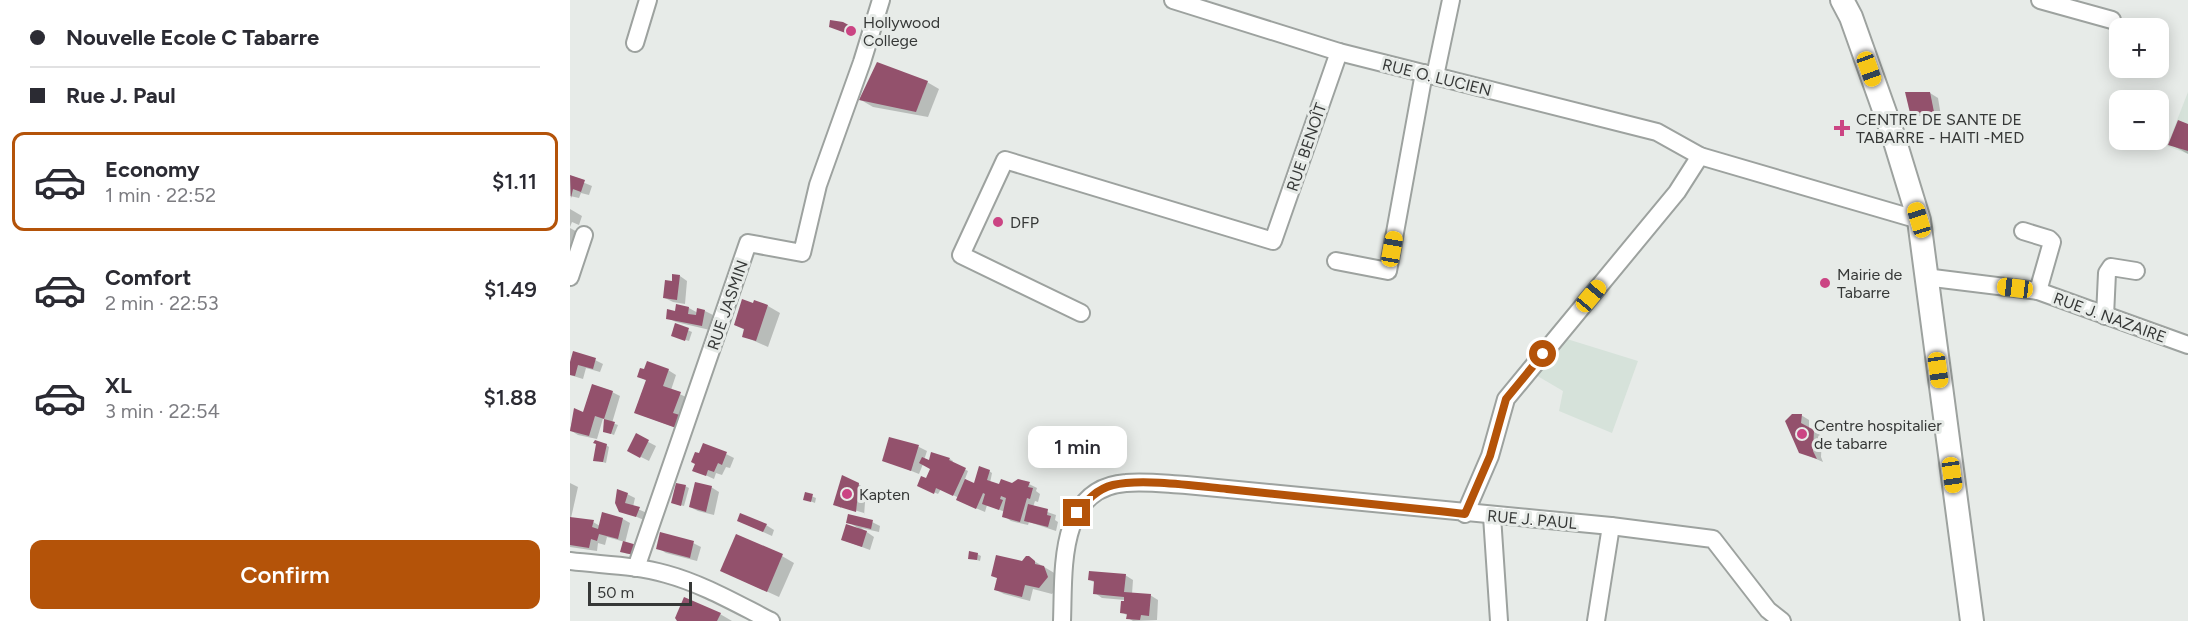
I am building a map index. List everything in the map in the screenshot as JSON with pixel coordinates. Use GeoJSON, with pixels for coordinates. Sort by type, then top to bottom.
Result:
{"type":"FeatureCollection","features":[{"type":"Feature","properties":{"kind":"main road"},"geometry":{"type":"LineString","coordinates":[[1842,0],[1851,17],[1893,135],[1919,220],[1972,621]]}},
{"type":"Feature","properties":{"kind":"street"},"geometry":{"type":"LineString","coordinates":[[635,43],[648,0]]}},
{"type":"Feature","properties":{"kind":"street","name":"RUE JASMIN"},"geometry":{"type":"LineString","coordinates":[[636,568],[748,243],[802,253],[818,185],[862,62],[881,0]]}},
{"type":"Feature","properties":{"kind":"street","name":"RUE O. LUCIEN"},"geometry":{"type":"LineString","coordinates":[[1173,0],[1339,52],[1657,132],[1700,156],[1919,220]]}},
{"type":"Feature","properties":{"kind":"street"},"geometry":{"type":"LineString","coordinates":[[1336,261],[1388,271],[1430,74],[1451,0]]}},
{"type":"Feature","properties":{"kind":"street"},"geometry":{"type":"LineString","coordinates":[[2040,0],[2109,19]]}},
{"type":"Feature","properties":{"kind":"street","name":"RUE BENOÎT"},"geometry":{"type":"LineString","coordinates":[[1081,313],[961,255],[1005,160],[1273,241],[1339,52]]}},
{"type":"Feature","properties":{"kind":"street"},"geometry":{"type":"LineString","coordinates":[[1465,514],[1490,456],[1506,399],[1677,192],[1700,156]]}},
{"type":"Feature","properties":{"kind":"street"},"geometry":{"type":"LineString","coordinates":[[2023,231],[2049,238],[2052,242],[2038,291]]}},
{"type":"Feature","properties":{"kind":"street"},"geometry":{"type":"LineString","coordinates":[[570,277],[584,235]]}},
{"type":"Feature","properties":{"kind":"street"},"geometry":{"type":"LineString","coordinates":[[2105,316],[2107,273],[2111,267],[2136,271]]}},
{"type":"Feature","properties":{"kind":"street","name":"RUE J. NAZAIRE"},"geometry":{"type":"LineString","coordinates":[[1925,277],[2038,291],[2188,345]]}},
{"type":"Feature","properties":{"kind":"street","name":"RUE J. PAUL"},"geometry":{"type":"LineString","coordinates":[[1062,621],[1064,549],[1070,529],[1087,500],[1111,486],[1126,483],[1186,485],[1713,538],[1767,616],[1782,621]]}},
{"type":"Feature","properties":{"kind":"street"},"geometry":{"type":"LineString","coordinates":[[1492,516],[1499,621]]}},
{"type":"Feature","properties":{"kind":"street"},"geometry":{"type":"LineString","coordinates":[[1596,621],[1611,526]]}},
{"type":"Feature","properties":{"kind":"street"},"geometry":{"type":"LineString","coordinates":[[570,561],[636,568],[666,574],[699,585],[771,621]]}},
{"type":"Feature","properties":{"kind":"shaded area"},"geometry":{"type":"Polygon","coordinates":[[[2188,92],[2188,154],[2169,147],[2169,141],[2188,92]]]}},
{"type":"Feature","properties":{"kind":"shaded area"},"geometry":{"type":"Polygon","coordinates":[[[1554,335],[1638,361],[1612,433],[1559,411],[1563,391],[1529,371],[1554,335]]]}},
{"type":"Feature","properties":{"kind":"building"},"geometry":{"type":"Polygon","coordinates":[[[830,20],[843,22],[854,28],[851,35],[829,27],[830,20]]]}},
{"type":"Feature","properties":{"kind":"building"},"geometry":{"type":"Polygon","coordinates":[[[877,62],[928,81],[916,112],[859,100],[877,62]]]}},
{"type":"Feature","properties":{"kind":"building"},"geometry":{"type":"Polygon","coordinates":[[[1905,92],[1930,92],[1934,112],[1910,113],[1905,92]]]}},
{"type":"Feature","properties":{"kind":"building"},"geometry":{"type":"Polygon","coordinates":[[[2178,120],[2188,124],[2188,151],[2169,145],[2178,120]]]}},
{"type":"Feature","properties":{"kind":"building"},"geometry":{"type":"Polygon","coordinates":[[[570,175],[585,180],[581,192],[573,189],[571,198],[570,175]]]}},
{"type":"Feature","properties":{"kind":"building"},"geometry":{"type":"Polygon","coordinates":[[[672,274],[680,275],[677,300],[663,298],[665,280],[672,281],[672,274]]]}},
{"type":"Feature","properties":{"kind":"building"},"geometry":{"type":"Polygon","coordinates":[[[742,299],[768,305],[756,341],[742,337],[744,329],[734,325],[742,299]]]}},
{"type":"Feature","properties":{"kind":"building"},"geometry":{"type":"Polygon","coordinates":[[[676,304],[689,307],[688,314],[696,315],[697,308],[705,310],[702,326],[666,319],[667,309],[675,311],[676,304]]]}},
{"type":"Feature","properties":{"kind":"building"},"geometry":{"type":"Polygon","coordinates":[[[675,323],[689,328],[685,341],[671,336],[675,323]]]}},
{"type":"Feature","properties":{"kind":"building"},"geometry":{"type":"Polygon","coordinates":[[[573,351],[596,358],[593,369],[578,365],[575,376],[570,375],[573,351]]]}},
{"type":"Feature","properties":{"kind":"building"},"geometry":{"type":"Polygon","coordinates":[[[647,361],[669,369],[663,386],[681,392],[673,413],[683,416],[679,429],[634,413],[646,380],[637,377],[640,368],[644,369],[647,361]]]}},
{"type":"Feature","properties":{"kind":"building"},"geometry":{"type":"Polygon","coordinates":[[[592,384],[613,391],[604,419],[595,416],[589,436],[570,431],[574,408],[583,412],[592,384]]]}},
{"type":"Feature","properties":{"kind":"building","name":"Centre hospitalier de tabarre"},"geometry":{"type":"Polygon","coordinates":[[[1792,414],[1802,414],[1801,423],[1814,430],[1813,451],[1817,459],[1799,453],[1785,421],[1792,414]]]}},
{"type":"Feature","properties":{"kind":"building"},"geometry":{"type":"Polygon","coordinates":[[[604,419],[615,422],[611,434],[603,432],[604,419]]]}},
{"type":"Feature","properties":{"kind":"building"},"geometry":{"type":"Polygon","coordinates":[[[636,433],[649,440],[640,458],[627,451],[636,433]]]}},
{"type":"Feature","properties":{"kind":"building"},"geometry":{"type":"Polygon","coordinates":[[[889,437],[919,445],[911,471],[882,461],[889,437]]]}},
{"type":"Feature","properties":{"kind":"building"},"geometry":{"type":"Polygon","coordinates":[[[595,440],[607,444],[603,462],[593,461],[595,440]]]}},
{"type":"Feature","properties":{"kind":"building"},"geometry":{"type":"Polygon","coordinates":[[[703,443],[727,452],[722,465],[718,463],[714,472],[708,470],[706,476],[692,471],[695,464],[691,462],[695,452],[699,453],[703,443]]]}},
{"type":"Feature","properties":{"kind":"building"},"geometry":{"type":"Polygon","coordinates":[[[931,452],[950,458],[949,460],[966,468],[953,496],[936,488],[934,494],[917,486],[921,476],[926,478],[930,469],[919,463],[922,457],[929,460],[931,452]]]}},
{"type":"Feature","properties":{"kind":"building"},"geometry":{"type":"Polygon","coordinates":[[[979,466],[990,470],[987,480],[999,484],[1001,479],[1012,483],[1018,479],[1030,482],[1028,487],[1033,488],[1030,499],[1027,498],[1020,522],[1002,517],[1006,498],[1001,496],[1000,499],[1003,500],[999,510],[982,504],[985,494],[983,493],[976,509],[956,500],[965,479],[974,483],[979,466]]]}},
{"type":"Feature","properties":{"kind":"building","name":"Kapten"},"geometry":{"type":"Polygon","coordinates":[[[842,475],[859,483],[856,512],[833,505],[842,475]]]}},
{"type":"Feature","properties":{"kind":"building"},"geometry":{"type":"Polygon","coordinates":[[[695,482],[712,486],[706,512],[689,507],[695,482]]]}},
{"type":"Feature","properties":{"kind":"building"},"geometry":{"type":"Polygon","coordinates":[[[676,483],[686,485],[681,506],[671,503],[676,483]]]}},
{"type":"Feature","properties":{"kind":"building"},"geometry":{"type":"Polygon","coordinates":[[[617,489],[628,493],[625,503],[640,507],[636,517],[619,512],[615,503],[617,489]]]}},
{"type":"Feature","properties":{"kind":"building"},"geometry":{"type":"Polygon","coordinates":[[[805,492],[813,494],[811,502],[803,500],[805,492]]]}},
{"type":"Feature","properties":{"kind":"building"},"geometry":{"type":"Polygon","coordinates":[[[1028,504],[1048,509],[1047,515],[1051,516],[1048,527],[1024,521],[1028,504]]]}},
{"type":"Feature","properties":{"kind":"building"},"geometry":{"type":"Polygon","coordinates":[[[602,512],[623,518],[618,539],[599,534],[597,541],[591,539],[589,548],[570,545],[570,517],[594,520],[592,527],[598,529],[602,512]]]}},
{"type":"Feature","properties":{"kind":"building"},"geometry":{"type":"Polygon","coordinates":[[[740,513],[767,524],[763,532],[737,521],[740,513]]]}},
{"type":"Feature","properties":{"kind":"building"},"geometry":{"type":"Polygon","coordinates":[[[848,514],[873,520],[871,529],[846,523],[848,514]]]}},
{"type":"Feature","properties":{"kind":"building"},"geometry":{"type":"Polygon","coordinates":[[[846,524],[867,531],[862,547],[841,540],[846,524]]]}},
{"type":"Feature","properties":{"kind":"building"},"geometry":{"type":"Polygon","coordinates":[[[660,532],[694,541],[690,558],[656,549],[660,532]]]}},
{"type":"Feature","properties":{"kind":"building"},"geometry":{"type":"Polygon","coordinates":[[[736,534],[783,554],[767,592],[720,571],[736,534]]]}},
{"type":"Feature","properties":{"kind":"building"},"geometry":{"type":"Polygon","coordinates":[[[623,541],[637,545],[634,555],[620,552],[623,541]]]}},
{"type":"Feature","properties":{"kind":"building"},"geometry":{"type":"Polygon","coordinates":[[[969,551],[978,553],[977,560],[968,559],[969,551]]]}},
{"type":"Feature","properties":{"kind":"building"},"geometry":{"type":"Polygon","coordinates":[[[996,555],[1022,561],[1029,556],[1035,564],[1044,566],[1048,577],[1039,588],[1025,585],[1022,597],[994,590],[997,578],[991,576],[996,555]]]}},
{"type":"Feature","properties":{"kind":"building"},"geometry":{"type":"Polygon","coordinates":[[[1089,571],[1126,574],[1124,592],[1151,594],[1149,616],[1141,615],[1140,620],[1126,619],[1127,614],[1120,613],[1121,601],[1124,601],[1124,597],[1093,594],[1094,581],[1088,580],[1089,571]]]}},
{"type":"Feature","properties":{"kind":"building"},"geometry":{"type":"Polygon","coordinates":[[[684,597],[721,613],[717,621],[677,621],[675,618],[684,597]]]}},
{"type":"Feature","properties":{"kind":"place","name":"Hollywood College"},"geometry":{"type":"Point","coordinates":[851,31]}},
{"type":"Feature","properties":{"kind":"place","name":"CENTRE DE SANTE DE TABARRE - HAITI -MED"},"geometry":{"type":"Point","coordinates":[1842,128]}},
{"type":"Feature","properties":{"kind":"place","name":"DFP"},"geometry":{"type":"Point","coordinates":[998,222]}},
{"type":"Feature","properties":{"kind":"place","name":"Mairie de Tabarre"},"geometry":{"type":"Point","coordinates":[1825,283]}},
{"type":"Feature","properties":{"kind":"place","name":"Centre hospitalier de tabarre"},"geometry":{"type":"Point","coordinates":[1802,434]}},
{"type":"Feature","properties":{"kind":"place","name":"Kapten"},"geometry":{"type":"Point","coordinates":[847,494]}},
{"type":"Feature","properties":{"kind":"route"},"geometry":{"type":"LineString","coordinates":[[1077,513],[1087,500],[1100,491],[1126,483],[1186,485],[1465,514],[1490,456],[1506,399],[1543,354]]}}]}
